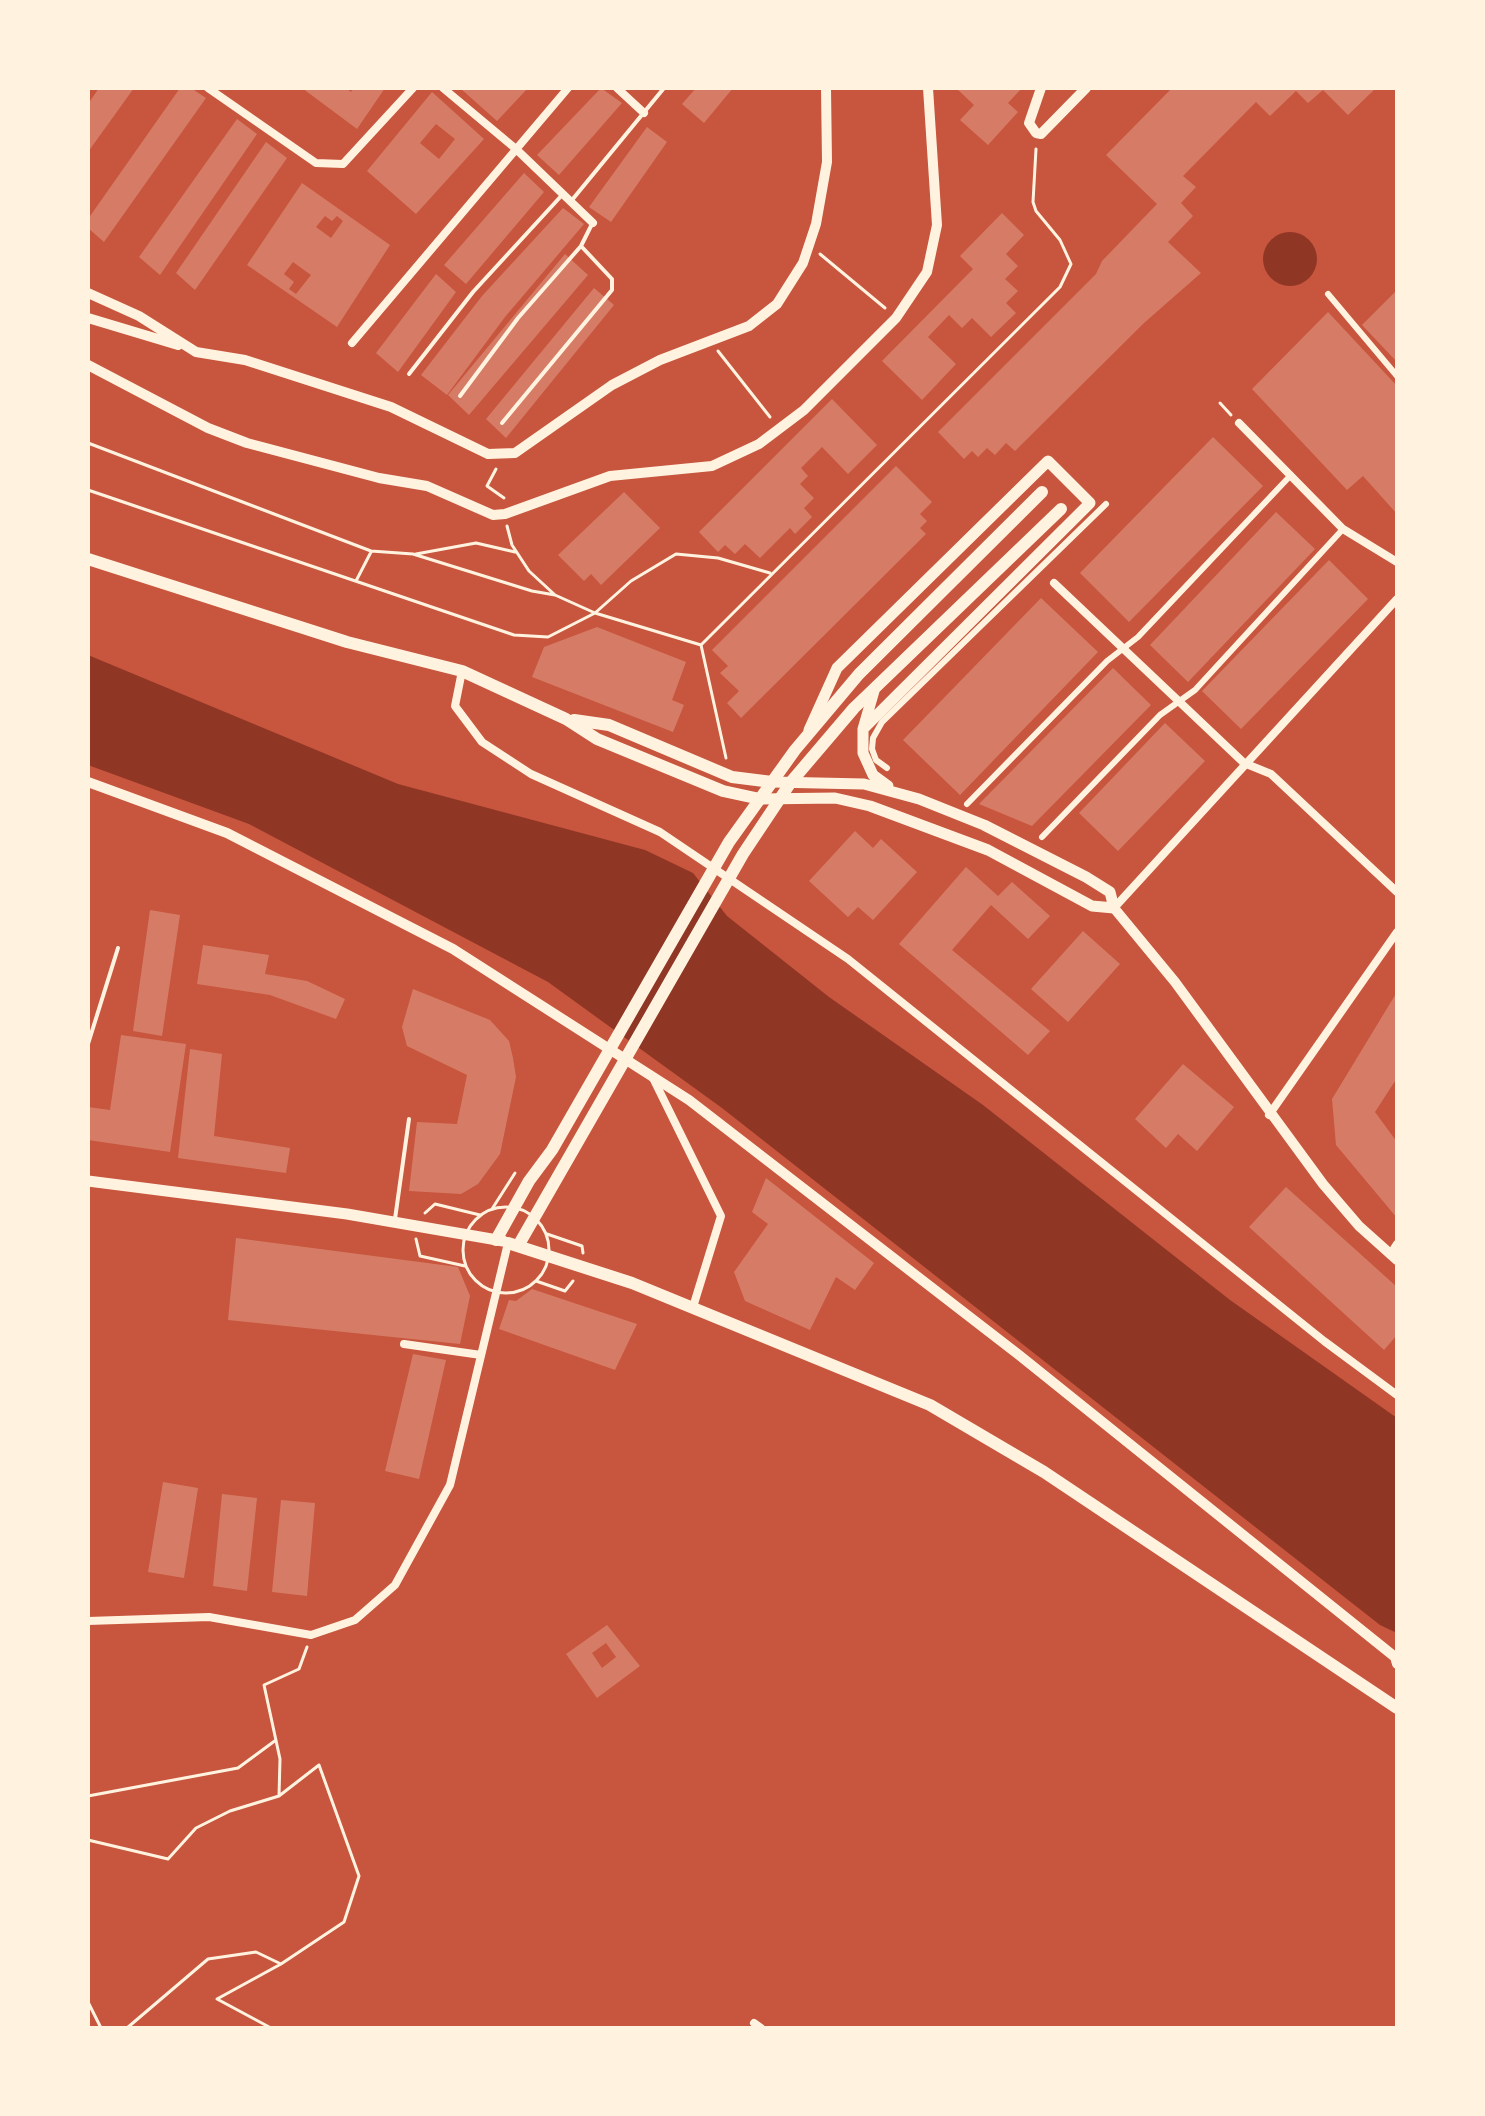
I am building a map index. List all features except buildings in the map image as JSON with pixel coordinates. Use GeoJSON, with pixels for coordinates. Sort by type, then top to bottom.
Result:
{"type":"FeatureCollection","features":[{"type":"Feature","properties":{"kind":"main road"},"geometry":{"type":"LineString","coordinates":[[806,737],[837,668],[1048,461],[1090,503],[863,729]]}},
{"type":"Feature","properties":{"kind":"main road"},"geometry":{"type":"LineString","coordinates":[[507,1243],[563,1129],[729,842],[806,737],[859,674],[1042,492]]}},
{"type":"Feature","properties":{"kind":"main road"},"geometry":{"type":"LineString","coordinates":[[507,1243],[580,1136],[743,854],[791,782],[829,734],[880,682],[1061,509]]}},
{"type":"Feature","properties":{"kind":"main road"},"geometry":{"type":"LineString","coordinates":[[88,559],[347,642],[462,671],[566,719],[597,739],[696,780],[760,799],[835,798],[870,806],[988,850],[1092,906],[1114,908],[1110,892],[1086,877],[984,825],[895,791],[864,784],[772,782],[732,777],[609,725],[566,719]]}},
{"type":"Feature","properties":{"kind":"main road"},"geometry":{"type":"LineString","coordinates":[[880,682],[871,696],[863,729],[863,753],[868,767],[895,791]]}},
{"type":"Feature","properties":{"kind":"main road"},"geometry":{"type":"LineString","coordinates":[[88,1181],[395,1222],[507,1243],[693,1307],[930,1405],[987,1437],[1397,1708]]}},
{"type":"Feature","properties":{"kind":"street"},"geometry":{"type":"LineString","coordinates":[[208,88],[316,163],[343,164],[413,88]]}},
{"type":"Feature","properties":{"kind":"street"},"geometry":{"type":"LineString","coordinates":[[443,88],[516,149],[593,223]]}},
{"type":"Feature","properties":{"kind":"street"},"geometry":{"type":"LineString","coordinates":[[352,343],[568,88]]}},
{"type":"Feature","properties":{"kind":"street"},"geometry":{"type":"LineString","coordinates":[[617,88],[644,113]]}},
{"type":"Feature","properties":{"kind":"street"},"geometry":{"type":"LineString","coordinates":[[88,318],[196,352],[245,360],[391,407],[488,454],[515,453],[622,379],[765,316],[789,287],[810,246],[827,162],[826,88]]}},
{"type":"Feature","properties":{"kind":"street"},"geometry":{"type":"LineString","coordinates":[[88,365],[208,428],[247,443],[379,478],[427,486],[481,512],[509,512],[610,476],[712,466],[759,444],[780,430],[896,318],[927,272],[937,225],[928,88]]}},
{"type":"Feature","properties":{"kind":"street"},"geometry":{"type":"LineString","coordinates":[[1041,88],[1029,117],[1031,129],[1037,133],[1050,127],[1086,88]]}},
{"type":"Feature","properties":{"kind":"street"},"geometry":{"type":"LineString","coordinates":[[88,293],[139,316],[196,352]]}},
{"type":"Feature","properties":{"kind":"street"},"geometry":{"type":"LineString","coordinates":[[1328,294],[1397,376]]}},
{"type":"Feature","properties":{"kind":"street"},"geometry":{"type":"LineString","coordinates":[[1239,423],[1343,529],[1397,562]]}},
{"type":"Feature","properties":{"kind":"street"},"geometry":{"type":"LineString","coordinates":[[967,804],[1291,475]]}},
{"type":"Feature","properties":{"kind":"street"},"geometry":{"type":"LineString","coordinates":[[887,768],[876,760],[872,749],[882,722],[1106,504]]}},
{"type":"Feature","properties":{"kind":"street"},"geometry":{"type":"LineString","coordinates":[[1042,837],[1160,715],[1179,703],[1343,529]]}},
{"type":"Feature","properties":{"kind":"street"},"geometry":{"type":"LineString","coordinates":[[1054,583],[1244,763],[1271,774],[1397,892]]}},
{"type":"Feature","properties":{"kind":"street"},"geometry":{"type":"LineString","coordinates":[[1394,1258],[1359,1226],[1269,1115],[1175,982],[1114,908],[1397,599]]}},
{"type":"Feature","properties":{"kind":"street"},"geometry":{"type":"LineString","coordinates":[[462,671],[455,706],[482,742],[531,774],[660,832],[848,959],[1324,1341],[1397,1395]]}},
{"type":"Feature","properties":{"kind":"street"},"geometry":{"type":"LineString","coordinates":[[88,782],[227,833],[453,949],[689,1100],[1019,1355],[1395,1657],[1397,1664]]}},
{"type":"Feature","properties":{"kind":"street"},"geometry":{"type":"LineString","coordinates":[[1269,1115],[1397,932]]}},
{"type":"Feature","properties":{"kind":"street"},"geometry":{"type":"LineString","coordinates":[[653,1078],[721,1216],[693,1307]]}},
{"type":"Feature","properties":{"kind":"street"},"geometry":{"type":"LineString","coordinates":[[88,1621],[209,1617],[311,1635],[355,1620],[395,1585],[450,1485],[507,1243]]}},
{"type":"Feature","properties":{"kind":"street"},"geometry":{"type":"LineString","coordinates":[[1394,1258],[1397,1244]]}},
{"type":"Feature","properties":{"kind":"street"},"geometry":{"type":"LineString","coordinates":[[404,1344],[481,1355]]}},
{"type":"Feature","properties":{"kind":"lane"},"geometry":{"type":"LineString","coordinates":[[570,202],[664,88]]}},
{"type":"Feature","properties":{"kind":"lane"},"geometry":{"type":"LineString","coordinates":[[409,374],[473,292],[563,194]]}},
{"type":"Feature","properties":{"kind":"lane"},"geometry":{"type":"LineString","coordinates":[[460,396],[518,318],[581,246],[593,223]]}},
{"type":"Feature","properties":{"kind":"lane"},"geometry":{"type":"LineString","coordinates":[[502,423],[612,290],[612,279],[581,246]]}},
{"type":"Feature","properties":{"kind":"lane"},"geometry":{"type":"LineString","coordinates":[[88,1044],[118,948]]}},
{"type":"Feature","properties":{"kind":"lane"},"geometry":{"type":"LineString","coordinates":[[395,1222],[409,1119]]}},
{"type":"Feature","properties":{"kind":"path"},"geometry":{"type":"LineString","coordinates":[[701,645],[1060,287],[1067,275],[1068,254],[1033,202],[1037,133]]}},
{"type":"Feature","properties":{"kind":"path"},"geometry":{"type":"LineString","coordinates":[[810,246],[896,318]]}},
{"type":"Feature","properties":{"kind":"path"},"geometry":{"type":"LineString","coordinates":[[711,342],[780,430]]}},
{"type":"Feature","properties":{"kind":"path"},"geometry":{"type":"LineString","coordinates":[[88,443],[371,551],[413,554],[532,591],[555,595],[595,613],[701,645]]}},
{"type":"Feature","properties":{"kind":"path"},"geometry":{"type":"LineString","coordinates":[[488,454],[499,464],[487,486],[500,493],[509,512],[512,545],[520,559],[555,595]]}},
{"type":"Feature","properties":{"kind":"path"},"geometry":{"type":"LineString","coordinates":[[88,490],[533,639],[548,637],[595,613],[631,581],[676,554],[718,558],[772,574]]}},
{"type":"Feature","properties":{"kind":"path"},"geometry":{"type":"LineString","coordinates":[[413,554],[476,543],[516,553]]}},
{"type":"Feature","properties":{"kind":"path"},"geometry":{"type":"LineString","coordinates":[[356,581],[371,551]]}},
{"type":"Feature","properties":{"kind":"path"},"geometry":{"type":"LineString","coordinates":[[701,645],[732,777]]}},
{"type":"Feature","properties":{"kind":"path"},"geometry":{"type":"LineString","coordinates":[[435,1204],[480,1215]]}},
{"type":"Feature","properties":{"kind":"path"},"geometry":{"type":"LineString","coordinates":[[545,1233],[582,1246]]}},
{"type":"Feature","properties":{"kind":"path"},"geometry":{"type":"LineString","coordinates":[[420,1256],[465,1266]]}},
{"type":"Feature","properties":{"kind":"path"},"geometry":{"type":"LineString","coordinates":[[536,1281],[565,1291]]}},
{"type":"Feature","properties":{"kind":"path"},"geometry":{"type":"LineString","coordinates":[[279,1796],[280,1759],[264,1685],[299,1669],[311,1635]]}},
{"type":"Feature","properties":{"kind":"path"},"geometry":{"type":"LineString","coordinates":[[88,1796],[238,1768],[276,1740]]}},
{"type":"Feature","properties":{"kind":"path"},"geometry":{"type":"LineString","coordinates":[[88,1840],[168,1859],[196,1828],[230,1811],[279,1796],[319,1765],[359,1876],[344,1922],[281,1964],[217,1999],[271,2028]]}},
{"type":"Feature","properties":{"kind":"path"},"geometry":{"type":"LineString","coordinates":[[88,1883],[88,1903]]}},
{"type":"Feature","properties":{"kind":"path"},"geometry":{"type":"LineString","coordinates":[[127,2028],[208,1959],[256,1952],[281,1964]]}},
{"type":"Feature","properties":{"kind":"path"},"geometry":{"type":"LineString","coordinates":[[88,2002],[101,2028]]}},
{"type":"Feature","properties":{"kind":"shaded area"},"geometry":{"type":"Polygon","coordinates":[[[1290,232],[1309,240],[1317,259],[1309,278],[1290,286],[1271,278],[1263,259],[1271,240],[1290,232]]]}},
{"type":"Feature","properties":{"kind":"shaded area"},"geometry":{"type":"Polygon","coordinates":[[[88,655],[398,784],[645,850],[693,873],[727,916],[829,997],[983,1105],[1230,1300],[1397,1418],[1397,1633],[1380,1625],[722,1108],[548,982],[249,824],[88,765],[88,655]]]}}]}
